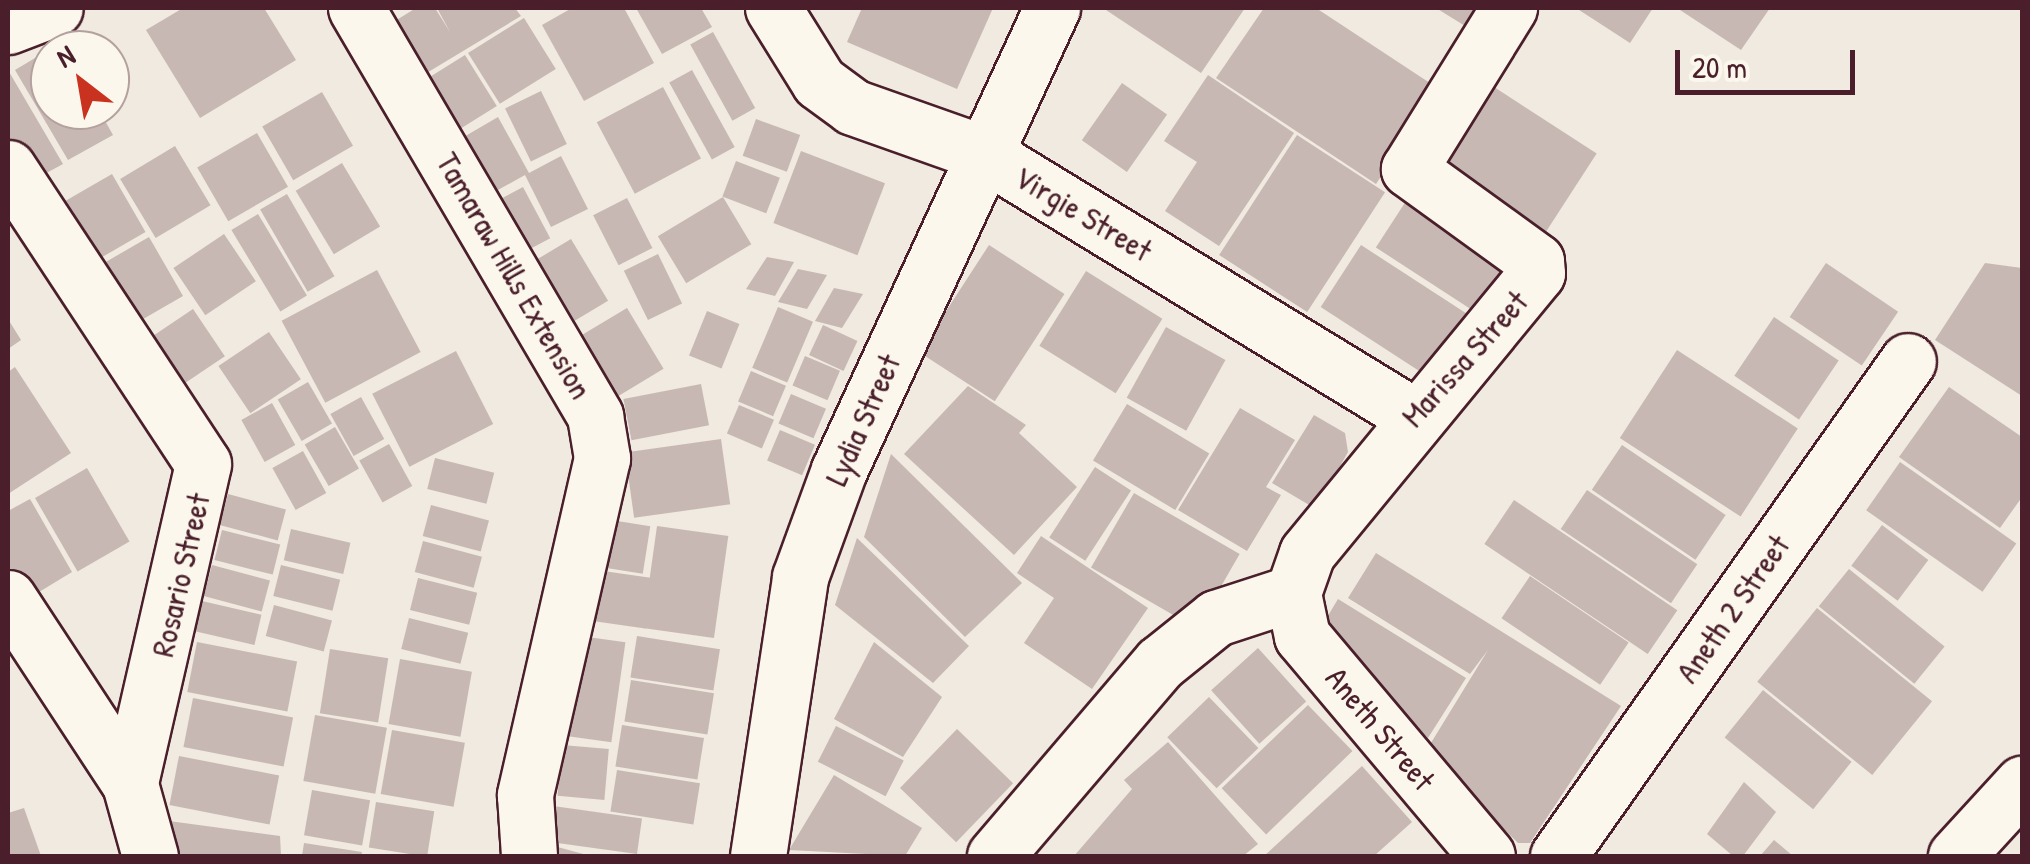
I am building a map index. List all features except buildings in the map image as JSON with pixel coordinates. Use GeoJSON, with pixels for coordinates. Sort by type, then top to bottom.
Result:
{"type":"FeatureCollection","features":[{"type":"Feature","properties":{"kind":"street"},"geometry":{"type":"LineString","coordinates":[[8,26],[55,8]]}},
{"type":"Feature","properties":{"kind":"street","name":"Tamaraw Hills Extension"},"geometry":{"type":"LineString","coordinates":[[356,8],[595,416],[602,458],[525,795],[529,856]]}},
{"type":"Feature","properties":{"kind":"street","name":"Virgie Street"},"geometry":{"type":"LineString","coordinates":[[773,8],[819,82],[853,108],[983,152],[1412,415]]}},
{"type":"Feature","properties":{"kind":"street","name":"Lydia Street"},"geometry":{"type":"LineString","coordinates":[[758,856],[800,577],[983,152],[1052,8]]}},
{"type":"Feature","properties":{"kind":"street","name":"Marissa Street"},"geometry":{"type":"LineString","coordinates":[[1292,593],[1307,553],[1412,415],[1537,273],[1536,261],[1409,170],[1509,8]]}},
{"type":"Feature","properties":{"kind":"street","name":"Rosario Street"},"geometry":{"type":"LineString","coordinates":[[8,168],[204,464],[130,784],[150,856]]}},
{"type":"Feature","properties":{"kind":"street","name":"Aneth 2 Street"},"geometry":{"type":"LineString","coordinates":[[1558,856],[1908,361]]}},
{"type":"Feature","properties":{"kind":"street"},"geometry":{"type":"LineString","coordinates":[[995,856],[1160,664],[1216,618],[1292,593]]}},
{"type":"Feature","properties":{"kind":"street","name":"Aneth Street"},"geometry":{"type":"LineString","coordinates":[[1292,593],[1302,636],[1487,856]]}},
{"type":"Feature","properties":{"kind":"street"},"geometry":{"type":"LineString","coordinates":[[8,598],[130,784]]}},
{"type":"Feature","properties":{"kind":"street"},"geometry":{"type":"LineString","coordinates":[[1956,856],[2022,784]]}}]}
